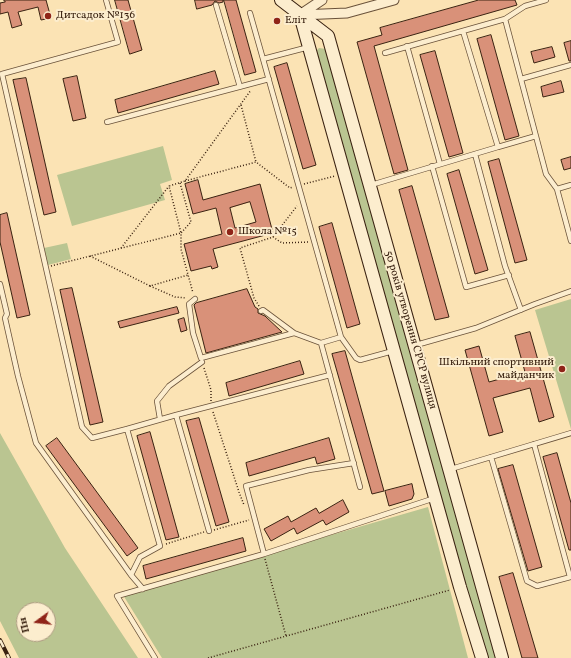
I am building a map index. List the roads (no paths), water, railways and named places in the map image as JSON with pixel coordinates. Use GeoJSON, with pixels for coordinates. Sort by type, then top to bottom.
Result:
{"type":"FeatureCollection","features":[{"type":"Feature","properties":{"kind":"main road","name":"50 років утворення СРСР вулиця"},"geometry":{"type":"LineString","coordinates":[[281,0],[328,36],[502,658]]}},
{"type":"Feature","properties":{"kind":"main road","name":"50 років утворення СРСР вулиця"},"geometry":{"type":"LineString","coordinates":[[300,15],[460,587],[482,658]]}},
{"type":"Feature","properties":{"kind":"street"},"geometry":{"type":"LineString","coordinates":[[300,15],[322,0]]}},
{"type":"Feature","properties":{"kind":"street"},"geometry":{"type":"LineString","coordinates":[[300,15],[347,13],[394,0]]}},
{"type":"Feature","properties":{"kind":"lane"},"geometry":{"type":"LineString","coordinates":[[106,0],[118,42],[1,76],[82,427],[92,438],[330,375]]}},
{"type":"Feature","properties":{"kind":"lane"},"geometry":{"type":"LineString","coordinates":[[385,53],[505,19],[525,6],[546,0]]}},
{"type":"Feature","properties":{"kind":"lane"},"geometry":{"type":"LineString","coordinates":[[216,5],[240,87]]}},
{"type":"Feature","properties":{"kind":"lane"},"geometry":{"type":"LineString","coordinates":[[250,13],[341,337],[356,358],[360,360],[395,351]]}},
{"type":"Feature","properties":{"kind":"lane"},"geometry":{"type":"LineString","coordinates":[[505,19],[546,174],[557,189],[571,241]]}},
{"type":"Feature","properties":{"kind":"lane"},"geometry":{"type":"LineString","coordinates":[[463,31],[498,147]]}},
{"type":"Feature","properties":{"kind":"lane"},"geometry":{"type":"LineString","coordinates":[[407,46],[440,164]]}},
{"type":"Feature","properties":{"kind":"lane"},"geometry":{"type":"LineString","coordinates":[[263,59],[309,47]]}},
{"type":"Feature","properties":{"kind":"lane"},"geometry":{"type":"LineString","coordinates":[[521,79],[571,65]]}},
{"type":"Feature","properties":{"kind":"lane"},"geometry":{"type":"LineString","coordinates":[[107,122],[269,79]]}},
{"type":"Feature","properties":{"kind":"lane"},"geometry":{"type":"LineString","coordinates":[[370,186],[432,166],[536,136]]}},
{"type":"Feature","properties":{"kind":"lane"},"geometry":{"type":"LineString","coordinates":[[475,154],[508,275],[521,310]]}},
{"type":"Feature","properties":{"kind":"lane"},"geometry":{"type":"LineString","coordinates":[[432,166],[466,287],[508,275]]}},
{"type":"Feature","properties":{"kind":"lane"},"geometry":{"type":"LineString","coordinates":[[557,189],[571,185]]}},
{"type":"Feature","properties":{"kind":"lane"},"geometry":{"type":"LineString","coordinates":[[0,284],[7,314],[5,318],[18,376],[36,443],[143,589]]}},
{"type":"Feature","properties":{"kind":"lane"},"geometry":{"type":"LineString","coordinates":[[414,345],[476,328],[571,291]]}},
{"type":"Feature","properties":{"kind":"lane"},"geometry":{"type":"LineString","coordinates":[[195,299],[189,304],[193,333],[201,358],[294,333]]}},
{"type":"Feature","properties":{"kind":"lane"},"geometry":{"type":"LineString","coordinates":[[262,311],[294,333],[321,343],[341,337]]}},
{"type":"Feature","properties":{"kind":"lane"},"geometry":{"type":"LineString","coordinates":[[321,343],[360,487]]}},
{"type":"Feature","properties":{"kind":"lane"},"geometry":{"type":"LineString","coordinates":[[160,419],[157,401],[169,386],[202,362]]}},
{"type":"Feature","properties":{"kind":"lane"},"geometry":{"type":"LineString","coordinates":[[176,415],[209,531]]}},
{"type":"Feature","properties":{"kind":"lane"},"geometry":{"type":"LineString","coordinates":[[127,429],[160,546],[140,557],[131,574]]}},
{"type":"Feature","properties":{"kind":"lane"},"geometry":{"type":"LineString","coordinates":[[449,470],[571,433]]}},
{"type":"Feature","properties":{"kind":"lane"},"geometry":{"type":"LineString","coordinates":[[491,457],[527,581],[537,586],[571,577],[534,444]]}},
{"type":"Feature","properties":{"kind":"lane"},"geometry":{"type":"LineString","coordinates":[[264,554],[246,486],[309,470],[354,463]]}},
{"type":"Feature","properties":{"kind":"lane"},"geometry":{"type":"LineString","coordinates":[[155,658],[117,596],[264,554],[436,498]]}},
{"type":"Feature","properties":{"kind":"railway"},"geometry":{"type":"LineString","coordinates":[[0,640],[9,658]]}},
{"type":"Feature","properties":{"kind":"place","name":"Дитсадок №136"},"geometry":{"type":"Point","coordinates":[48,16]}},
{"type":"Feature","properties":{"kind":"place","name":"Еліт"},"geometry":{"type":"Point","coordinates":[277,21]}},
{"type":"Feature","properties":{"kind":"place","name":"Школа №15"},"geometry":{"type":"Point","coordinates":[230,232]}},
{"type":"Feature","properties":{"kind":"place","name":"Шкільний спортивний майданчик"},"geometry":{"type":"Point","coordinates":[562,369]}}]}
